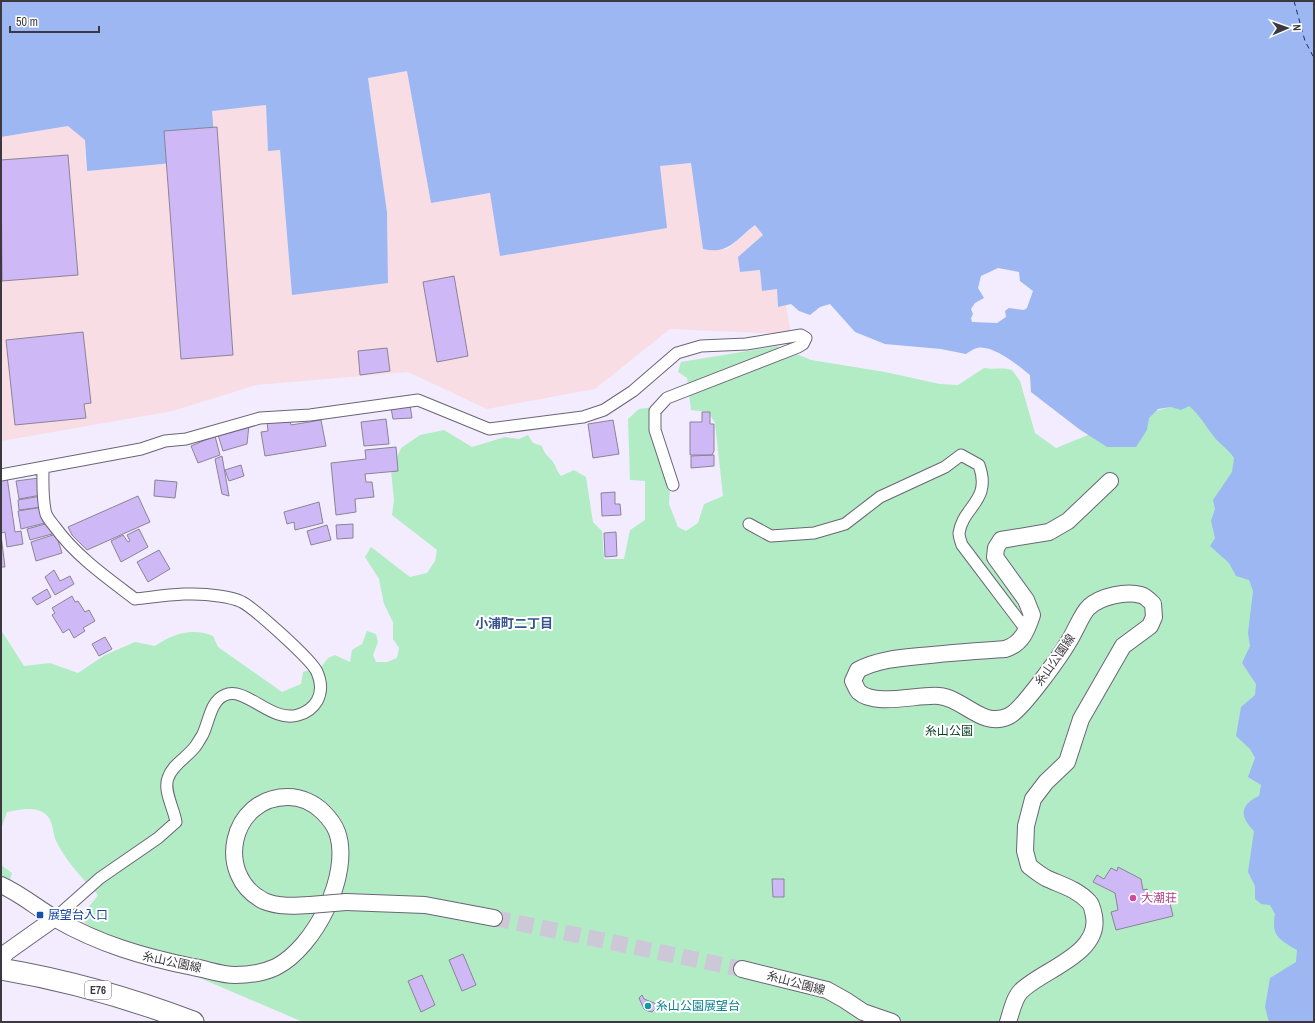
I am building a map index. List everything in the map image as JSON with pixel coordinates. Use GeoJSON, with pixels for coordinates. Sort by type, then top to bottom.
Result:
{"type":"FeatureCollection","features":[{"type":"Feature","properties":{"kind":"highway","name":"E76"},"geometry":{"type":"LineString","coordinates":[[1,969],[77,984],[134,1001],[193,1022]]}},
{"type":"Feature","properties":{"kind":"main road","name":"糸山公園線"},"geometry":{"type":"LineString","coordinates":[[1008,1022],[1019,993],[1032,980],[1070,959],[1084,946],[1093,931],[1094,918],[1090,903],[1078,892],[1045,877],[1029,866],[1025,851],[1026,826],[1033,799],[1046,782],[1067,762],[1081,718],[1123,646],[1150,626],[1154,617],[1153,604],[1142,596],[1132,594],[1103,598],[1088,607],[1063,652],[1025,702],[1010,716],[997,719],[978,716],[960,704],[940,696],[885,698],[867,697],[858,691],[853,681],[858,670],[870,664],[947,652],[1005,649],[1015,646],[1026,631],[1032,614],[1026,600],[995,557],[996,548],[1001,540],[1049,532],[1068,521],[1110,481]]}},
{"type":"Feature","properties":{"kind":"main road","name":"糸山公園線"},"geometry":{"type":"LineString","coordinates":[[1,885],[26,898],[55,918],[107,945],[160,960],[233,975],[262,972],[278,966],[304,944],[317,926],[330,898],[340,866],[340,849],[337,832],[329,818],[316,806],[303,800],[288,797],[274,799],[258,804],[246,815],[238,828],[234,859],[238,872],[245,885],[254,895],[266,902],[287,906],[310,905],[346,902],[425,905],[494,918]]}},
{"type":"Feature","properties":{"kind":"main road"},"geometry":{"type":"LineString","coordinates":[[1,959],[7,952],[55,918]]}},
{"type":"Feature","properties":{"kind":"main road","name":"糸山公園線"},"geometry":{"type":"LineString","coordinates":[[742,969],[826,990],[863,1012],[892,1022]]}},
{"type":"Feature","properties":{"kind":"street"},"geometry":{"type":"LineString","coordinates":[[1,475],[141,449],[165,441],[186,439],[260,418],[310,415],[418,400],[489,429],[583,417],[604,410],[634,391],[677,353],[700,346],[746,344],[801,335],[806,338],[803,344],[798,347],[667,398],[655,412],[656,430],[673,485]]}},
{"type":"Feature","properties":{"kind":"street"},"geometry":{"type":"LineString","coordinates":[[749,524],[771,536],[814,533],[845,524],[880,497],[945,467],[961,455],[979,465],[984,478],[978,501],[964,521],[959,534],[962,545],[1026,631]]}},
{"type":"Feature","properties":{"kind":"street"},"geometry":{"type":"LineString","coordinates":[[43,468],[42,487],[46,515],[64,539],[85,560],[135,599],[179,593],[220,596],[241,601],[256,611],[304,656],[317,670],[321,685],[317,701],[314,705],[306,712],[289,717],[271,712],[238,694],[226,694],[216,701],[203,733],[194,748],[173,768],[167,778],[168,792],[176,822],[158,838],[100,878],[55,918]]}},
{"type":"Feature","properties":{"kind":"shaded area"},"geometry":{"type":"Polygon","coordinates":[[[408,71],[431,203],[660,166],[692,163],[703,248],[727,249],[755,225],[763,235],[738,257],[740,272],[761,270],[777,289],[778,307],[786,305],[791,334],[670,329],[595,389],[487,409],[408,372],[256,385],[173,411],[1,441],[1,137],[68,126],[85,139],[86,171],[216,159],[211,110],[266,105],[268,150],[280,150],[292,294],[388,283],[387,212],[368,77],[408,71]]]}},
{"type":"Feature","properties":{"kind":"green space","name":"糸山公園"},"geometry":{"type":"Polygon","coordinates":[[[777,346],[811,360],[885,372],[940,384],[958,385],[984,368],[1012,370],[1020,381],[1035,433],[1056,448],[1130,418],[1210,396],[1259,489],[1314,696],[1314,1022],[303,1022],[111,940],[85,923],[82,916],[98,895],[69,862],[56,841],[50,819],[44,813],[31,809],[7,812],[1,829],[1,630],[24,666],[50,663],[78,673],[105,655],[135,642],[155,646],[175,635],[191,632],[206,633],[213,636],[218,647],[282,692],[301,684],[303,672],[322,666],[328,658],[335,655],[350,662],[352,650],[362,644],[367,631],[376,634],[378,642],[373,655],[376,662],[387,662],[397,658],[399,648],[393,639],[393,622],[384,604],[379,579],[365,557],[371,547],[410,577],[427,573],[435,561],[437,550],[392,515],[394,500],[391,471],[401,448],[420,435],[444,430],[472,447],[505,437],[519,439],[528,435],[533,443],[542,446],[544,452],[553,462],[561,476],[574,470],[586,477],[593,522],[602,531],[604,559],[624,559],[630,530],[645,520],[645,481],[630,480],[628,419],[639,409],[654,407],[670,487],[669,504],[678,527],[686,531],[698,523],[704,504],[723,496],[715,423],[708,412],[691,410],[687,378],[678,372],[681,362],[777,346]]]}},
{"type":"Feature","properties":{"kind":"green space"},"geometry":{"type":"Polygon","coordinates":[[[1,865],[12,873],[9,884],[1,880],[1,865]]]}},
{"type":"Feature","properties":{"kind":"water"},"geometry":{"type":"Polygon","coordinates":[[[1,1],[1314,1],[1314,1022],[1269,1022],[1265,1007],[1270,978],[1296,962],[1297,950],[1281,940],[1275,932],[1275,914],[1270,905],[1261,904],[1255,899],[1255,886],[1248,872],[1254,831],[1249,826],[1244,816],[1244,811],[1248,803],[1259,796],[1261,785],[1248,777],[1255,758],[1250,749],[1236,736],[1241,707],[1255,695],[1256,684],[1242,663],[1250,646],[1248,633],[1253,591],[1249,580],[1236,576],[1229,563],[1210,546],[1215,538],[1211,521],[1215,509],[1213,500],[1232,472],[1234,458],[1215,438],[1200,417],[1189,406],[1181,410],[1171,407],[1158,409],[1149,418],[1147,430],[1136,447],[1107,447],[1079,429],[1031,392],[1030,375],[1012,361],[990,349],[976,348],[966,354],[941,349],[885,344],[855,332],[830,304],[820,307],[810,315],[799,311],[791,304],[778,307],[777,289],[762,291],[760,270],[740,272],[738,257],[763,235],[755,225],[726,248],[719,250],[703,249],[691,163],[660,166],[667,228],[500,256],[490,193],[431,203],[407,71],[368,78],[387,212],[388,283],[292,295],[280,150],[268,151],[266,105],[212,111],[216,159],[87,171],[85,140],[68,126],[1,137],[1,1]],[[998,268],[981,276],[978,288],[984,298],[975,303],[971,309],[973,314],[971,318],[972,322],[997,323],[1006,317],[1005,311],[1009,308],[1024,310],[1027,308],[1033,291],[1020,281],[1019,272],[998,268]]]}},
{"type":"Feature","properties":{"kind":"building"},"geometry":{"type":"Polygon","coordinates":[[[217,127],[233,355],[181,359],[164,131],[217,127]]]}},
{"type":"Feature","properties":{"kind":"building"},"geometry":{"type":"Polygon","coordinates":[[[68,155],[78,275],[2,281],[1,160],[68,155]]]}},
{"type":"Feature","properties":{"kind":"building"},"geometry":{"type":"Polygon","coordinates":[[[454,276],[468,356],[437,362],[423,282],[454,276]]]}},
{"type":"Feature","properties":{"kind":"building"},"geometry":{"type":"Polygon","coordinates":[[[83,332],[91,403],[84,404],[86,418],[15,425],[6,340],[83,332]]]}},
{"type":"Feature","properties":{"kind":"building"},"geometry":{"type":"Polygon","coordinates":[[[387,348],[390,371],[360,375],[358,351],[387,348]]]}},
{"type":"Feature","properties":{"kind":"building"},"geometry":{"type":"Polygon","coordinates":[[[410,405],[412,418],[393,419],[391,408],[410,405]]]}},
{"type":"Feature","properties":{"kind":"building"},"geometry":{"type":"Polygon","coordinates":[[[702,412],[710,412],[710,424],[714,424],[714,451],[712,455],[690,455],[690,422],[702,422],[702,412]]]}},
{"type":"Feature","properties":{"kind":"building"},"geometry":{"type":"Polygon","coordinates":[[[289,418],[291,425],[321,420],[326,446],[265,456],[261,432],[268,431],[267,422],[289,418]]]}},
{"type":"Feature","properties":{"kind":"building"},"geometry":{"type":"Polygon","coordinates":[[[386,419],[389,444],[364,446],[361,422],[386,419]]]}},
{"type":"Feature","properties":{"kind":"building"},"geometry":{"type":"Polygon","coordinates":[[[613,420],[619,454],[593,458],[588,424],[613,420]]]}},
{"type":"Feature","properties":{"kind":"building"},"geometry":{"type":"Polygon","coordinates":[[[249,425],[247,444],[223,451],[218,435],[249,425]]]}},
{"type":"Feature","properties":{"kind":"building"},"geometry":{"type":"Polygon","coordinates":[[[215,436],[220,455],[198,463],[191,446],[215,436]]]}},
{"type":"Feature","properties":{"kind":"building"},"geometry":{"type":"Polygon","coordinates":[[[396,447],[398,471],[365,474],[366,482],[372,482],[374,497],[355,499],[356,512],[336,515],[331,463],[366,459],[365,450],[396,447]]]}},
{"type":"Feature","properties":{"kind":"building"},"geometry":{"type":"Polygon","coordinates":[[[714,455],[714,466],[691,468],[691,456],[714,455]]]}},
{"type":"Feature","properties":{"kind":"building"},"geometry":{"type":"Polygon","coordinates":[[[222,456],[229,496],[222,494],[215,459],[222,456]]]}},
{"type":"Feature","properties":{"kind":"building"},"geometry":{"type":"Polygon","coordinates":[[[241,465],[244,476],[229,481],[225,470],[241,465]]]}},
{"type":"Feature","properties":{"kind":"building"},"geometry":{"type":"Polygon","coordinates":[[[7,477],[15,532],[21,531],[23,544],[7,547],[5,532],[1,533],[1,478],[7,477]]]}},
{"type":"Feature","properties":{"kind":"building"},"geometry":{"type":"Polygon","coordinates":[[[39,478],[41,495],[19,499],[16,481],[39,478]]]}},
{"type":"Feature","properties":{"kind":"building"},"geometry":{"type":"Polygon","coordinates":[[[155,480],[177,482],[175,498],[154,496],[155,480]]]}},
{"type":"Feature","properties":{"kind":"building"},"geometry":{"type":"Polygon","coordinates":[[[615,492],[615,504],[620,504],[621,515],[602,516],[601,493],[615,492]]]}},
{"type":"Feature","properties":{"kind":"building"},"geometry":{"type":"Polygon","coordinates":[[[41,496],[42,507],[19,510],[18,500],[41,496]]]}},
{"type":"Feature","properties":{"kind":"building"},"geometry":{"type":"Polygon","coordinates":[[[138,496],[150,522],[87,550],[72,535],[68,527],[138,496]]]}},
{"type":"Feature","properties":{"kind":"building"},"geometry":{"type":"Polygon","coordinates":[[[319,502],[323,523],[295,530],[294,522],[287,524],[284,512],[319,502]]]}},
{"type":"Feature","properties":{"kind":"building"},"geometry":{"type":"Polygon","coordinates":[[[43,507],[45,523],[21,529],[18,511],[43,507]]]}},
{"type":"Feature","properties":{"kind":"building"},"geometry":{"type":"Polygon","coordinates":[[[49,523],[52,534],[30,540],[27,529],[49,523]]]}},
{"type":"Feature","properties":{"kind":"building"},"geometry":{"type":"Polygon","coordinates":[[[353,524],[353,538],[337,539],[336,525],[353,524]]]}},
{"type":"Feature","properties":{"kind":"building"},"geometry":{"type":"Polygon","coordinates":[[[327,525],[331,540],[311,545],[307,531],[327,525]]]}},
{"type":"Feature","properties":{"kind":"building"},"geometry":{"type":"Polygon","coordinates":[[[139,529],[148,547],[121,562],[111,541],[123,535],[128,542],[130,541],[127,535],[139,529]]]}},
{"type":"Feature","properties":{"kind":"building"},"geometry":{"type":"Polygon","coordinates":[[[616,532],[617,556],[605,557],[604,533],[616,532]]]}},
{"type":"Feature","properties":{"kind":"building"},"geometry":{"type":"Polygon","coordinates":[[[56,534],[62,553],[36,561],[31,542],[56,534]]]}},
{"type":"Feature","properties":{"kind":"building"},"geometry":{"type":"Polygon","coordinates":[[[1,535],[5,567],[1,567],[1,535]]]}},
{"type":"Feature","properties":{"kind":"building"},"geometry":{"type":"Polygon","coordinates":[[[159,550],[170,569],[148,582],[137,562],[159,550]]]}},
{"type":"Feature","properties":{"kind":"building"},"geometry":{"type":"Polygon","coordinates":[[[54,570],[60,581],[70,576],[74,584],[55,595],[45,577],[54,570]]]}},
{"type":"Feature","properties":{"kind":"building"},"geometry":{"type":"Polygon","coordinates":[[[47,589],[51,597],[37,605],[32,598],[47,589]]]}},
{"type":"Feature","properties":{"kind":"building"},"geometry":{"type":"Polygon","coordinates":[[[72,596],[75,602],[78,601],[85,612],[89,610],[95,621],[83,628],[85,631],[74,638],[69,629],[63,633],[52,615],[55,613],[52,608],[72,596]]]}},
{"type":"Feature","properties":{"kind":"building"},"geometry":{"type":"Polygon","coordinates":[[[105,637],[112,649],[99,656],[92,644],[105,637]]]}},
{"type":"Feature","properties":{"kind":"building","name":"大潮荘"},"geometry":{"type":"Polygon","coordinates":[[[1118,867],[1141,879],[1143,890],[1147,889],[1150,900],[1168,895],[1173,916],[1116,930],[1111,912],[1118,910],[1115,893],[1093,882],[1097,875],[1104,879],[1111,868],[1117,871],[1118,867]]]}},
{"type":"Feature","properties":{"kind":"building"},"geometry":{"type":"Polygon","coordinates":[[[772,879],[784,879],[784,897],[773,897],[772,879]]]}},
{"type":"Feature","properties":{"kind":"building"},"geometry":{"type":"Polygon","coordinates":[[[463,954],[476,985],[462,991],[449,960],[463,954]]]}},
{"type":"Feature","properties":{"kind":"building"},"geometry":{"type":"Polygon","coordinates":[[[422,975],[435,1005],[421,1012],[408,981],[422,975]]]}},
{"type":"Feature","properties":{"kind":"building"},"geometry":{"type":"Polygon","coordinates":[[[642,995],[644,999],[659,1005],[652,1012],[644,1009],[639,998],[642,995]]]}},
{"type":"Feature","properties":{"kind":"ferry route"},"geometry":{"type":"LineString","coordinates":[[1294,1],[1305,41],[1314,58]]}},
{"type":"Feature","properties":{"kind":"tunnel"},"geometry":{"type":"LineString","coordinates":[[494,918],[742,969]]}},
{"type":"Feature","properties":{"kind":"place","name":"大潮荘"},"geometry":{"type":"Point","coordinates":[1133,898]}},
{"type":"Feature","properties":{"kind":"place","name":"展望台入口"},"geometry":{"type":"Point","coordinates":[40,915]}},
{"type":"Feature","properties":{"kind":"place","name":"糸山公園展望台"},"geometry":{"type":"Point","coordinates":[648,1006]}},
{"type":"Feature","properties":{"kind":"district","name":"小浦町二丁目"},"geometry":{"type":"Point","coordinates":[514,623]}}]}
